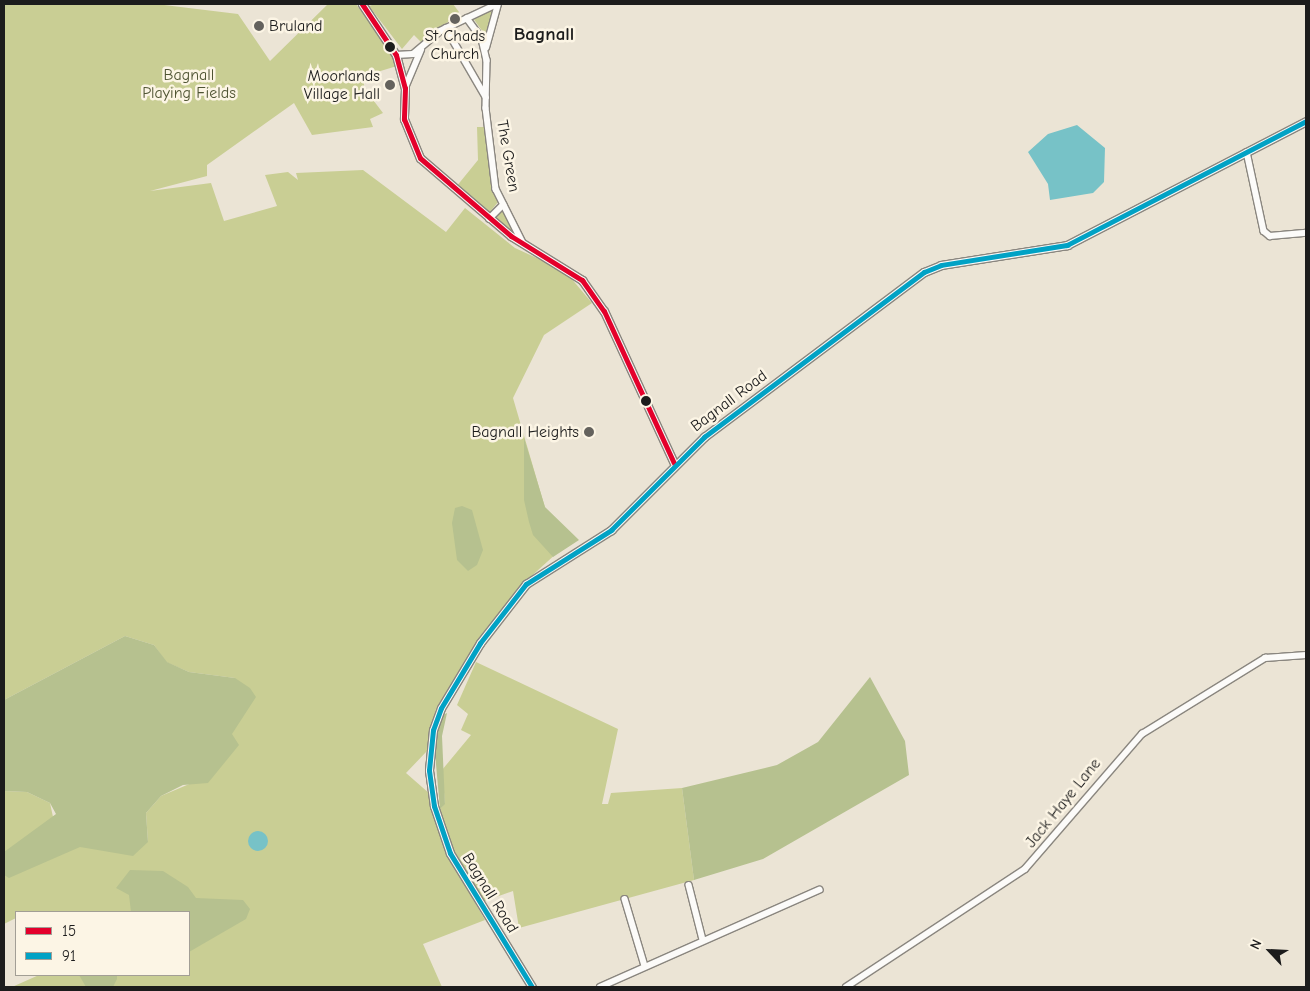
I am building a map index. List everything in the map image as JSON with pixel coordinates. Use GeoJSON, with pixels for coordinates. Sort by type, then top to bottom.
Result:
{"type":"FeatureCollection","features":[{"type":"Feature","properties":{"kind":"street"},"geometry":{"type":"LineString","coordinates":[[362,4],[392,45],[396,55],[404,88],[404,119],[414,148],[426,165],[489,219],[523,244],[571,270],[604,311],[674,463]]}},
{"type":"Feature","properties":{"kind":"street"},"geometry":{"type":"LineString","coordinates":[[404,88],[421,50],[446,28],[498,4]]}},
{"type":"Feature","properties":{"kind":"street","name":"The Green"},"geometry":{"type":"LineString","coordinates":[[498,4],[486,50],[486,97],[494,174],[503,205],[523,244]]}},
{"type":"Feature","properties":{"kind":"street","name":"The Green"},"geometry":{"type":"LineString","coordinates":[[467,18],[476,27],[486,50]]}},
{"type":"Feature","properties":{"kind":"street","name":"The Green"},"geometry":{"type":"LineString","coordinates":[[446,28],[486,97]]}},
{"type":"Feature","properties":{"kind":"street"},"geometry":{"type":"LineString","coordinates":[[396,55],[421,50]]}},
{"type":"Feature","properties":{"kind":"street","name":"Bagnall Road"},"geometry":{"type":"LineString","coordinates":[[532,987],[468,888],[438,824],[429,770],[433,730],[480,643],[526,584],[610,530],[674,463],[924,272],[941,265],[1067,245],[1306,121]]}},
{"type":"Feature","properties":{"kind":"street"},"geometry":{"type":"LineString","coordinates":[[1247,152],[1264,231],[1270,236],[1306,233]]}},
{"type":"Feature","properties":{"kind":"street"},"geometry":{"type":"LineString","coordinates":[[489,219],[503,205]]}},
{"type":"Feature","properties":{"kind":"street","name":"Jack Haye Lane"},"geometry":{"type":"LineString","coordinates":[[846,987],[1025,869],[1142,734],[1265,658],[1306,655]]}},
{"type":"Feature","properties":{"kind":"street"},"geometry":{"type":"LineString","coordinates":[[689,885],[703,940]]}},
{"type":"Feature","properties":{"kind":"street"},"geometry":{"type":"LineString","coordinates":[[600,987],[819,890]]}},
{"type":"Feature","properties":{"kind":"street"},"geometry":{"type":"LineString","coordinates":[[625,899],[645,966]]}},
{"type":"Feature","properties":{"kind":"green space","name":"Bagnall Playing Fields"},"geometry":{"type":"Polygon","coordinates":[[[4,4],[156,4],[238,14],[270,61],[328,4],[356,4],[388,47],[397,66],[364,76],[364,88],[383,113],[370,119],[373,127],[312,135],[294,103],[207,165],[207,176],[150,191],[211,183],[224,221],[277,206],[265,175],[288,172],[298,180],[296,173],[363,170],[446,232],[465,208],[515,248],[565,271],[592,303],[544,335],[513,398],[558,552],[526,581],[470,653],[436,709],[427,751],[406,773],[430,794],[447,854],[485,920],[423,944],[442,987],[12,987],[37,976],[190,976],[190,911],[15,911],[15,918],[4,924],[4,791],[27,792],[50,803],[53,817],[148,842],[146,813],[161,796],[194,782],[235,678],[189,672],[166,662],[154,645],[125,636],[4,700],[4,4]]]}},
{"type":"Feature","properties":{"kind":"green space"},"geometry":{"type":"Polygon","coordinates":[[[375,4],[453,4],[459,12],[423,44],[414,35],[402,49],[369,6],[375,4]]]}},
{"type":"Feature","properties":{"kind":"green space"},"geometry":{"type":"Polygon","coordinates":[[[491,9],[492,13],[485,35],[473,18],[491,9]]]}},
{"type":"Feature","properties":{"kind":"green space"},"geometry":{"type":"Polygon","coordinates":[[[477,127],[487,127],[491,180],[498,202],[489,213],[456,187],[478,160],[477,127]]]}},
{"type":"Feature","properties":{"kind":"green space"},"geometry":{"type":"Polygon","coordinates":[[[500,211],[504,212],[514,233],[495,218],[500,211]]]}},
{"type":"Feature","properties":{"kind":"green space"},"geometry":{"type":"Polygon","coordinates":[[[524,438],[545,507],[579,540],[553,557],[533,535],[529,522],[524,500],[524,438]]]}},
{"type":"Feature","properties":{"kind":"green space"},"geometry":{"type":"Polygon","coordinates":[[[462,506],[472,510],[483,550],[477,565],[468,571],[457,560],[452,523],[455,508],[462,506]]]}},
{"type":"Feature","properties":{"kind":"green space"},"geometry":{"type":"Polygon","coordinates":[[[125,636],[154,645],[167,662],[189,672],[235,678],[250,688],[256,697],[232,734],[239,745],[208,783],[183,785],[161,796],[146,813],[148,842],[133,856],[80,847],[9,878],[4,875],[4,852],[56,814],[50,803],[27,792],[4,791],[4,700],[125,636]]]}},
{"type":"Feature","properties":{"kind":"green space"},"geometry":{"type":"Polygon","coordinates":[[[476,662],[618,729],[602,804],[608,804],[611,793],[682,788],[694,880],[519,928],[513,891],[482,902],[453,852],[440,809],[445,803],[442,770],[471,735],[461,730],[468,714],[457,705],[476,662]]]}},
{"type":"Feature","properties":{"kind":"green space"},"geometry":{"type":"Polygon","coordinates":[[[870,677],[905,741],[909,775],[763,859],[694,880],[682,788],[777,765],[818,742],[870,677]]]}},
{"type":"Feature","properties":{"kind":"green space"},"geometry":{"type":"Polygon","coordinates":[[[447,713],[442,736],[445,804],[440,809],[434,742],[441,716],[447,713]]]}},
{"type":"Feature","properties":{"kind":"green space"},"geometry":{"type":"Polygon","coordinates":[[[130,870],[163,871],[188,887],[196,898],[243,900],[250,909],[246,919],[190,951],[190,911],[131,911],[129,895],[116,888],[130,870]]]}},
{"type":"Feature","properties":{"kind":"green space"},"geometry":{"type":"Polygon","coordinates":[[[80,976],[117,976],[113,987],[86,987],[80,976]]]}},
{"type":"Feature","properties":{"kind":"water"},"geometry":{"type":"Polygon","coordinates":[[[1077,125],[1105,148],[1104,182],[1093,193],[1050,200],[1048,184],[1028,152],[1048,134],[1077,125]]]}},
{"type":"Feature","properties":{"kind":"water"},"geometry":{"type":"Polygon","coordinates":[[[258,831],[265,834],[268,841],[265,848],[258,851],[251,848],[248,841],[251,834],[258,831]]]}},
{"type":"Feature","properties":{"kind":"transit line","name":"15"},"geometry":{"type":"LineString","coordinates":[[362,4],[396,55],[405,88],[404,119],[420,158],[511,236],[582,280],[604,311],[674,463]]}},
{"type":"Feature","properties":{"kind":"transit line","name":"91"},"geometry":{"type":"LineString","coordinates":[[532,987],[450,853],[434,806],[429,770],[433,730],[441,708],[480,643],[526,584],[611,530],[704,437],[924,272],[941,265],[1067,245],[1306,121]]}},
{"type":"Feature","properties":{"kind":"place","name":"St Chads Church"},"geometry":{"type":"Point","coordinates":[455,19]}},
{"type":"Feature","properties":{"kind":"place","name":"Bruland"},"geometry":{"type":"Point","coordinates":[259,26]}},
{"type":"Feature","properties":{"kind":"place","name":"Moorlands Village Hall"},"geometry":{"type":"Point","coordinates":[390,85]}},
{"type":"Feature","properties":{"kind":"place","name":"Bagnall Heights"},"geometry":{"type":"Point","coordinates":[589,432]}},
{"type":"Feature","properties":{"kind":"district","name":"Bagnall"},"geometry":{"type":"Point","coordinates":[544,35]}}]}
